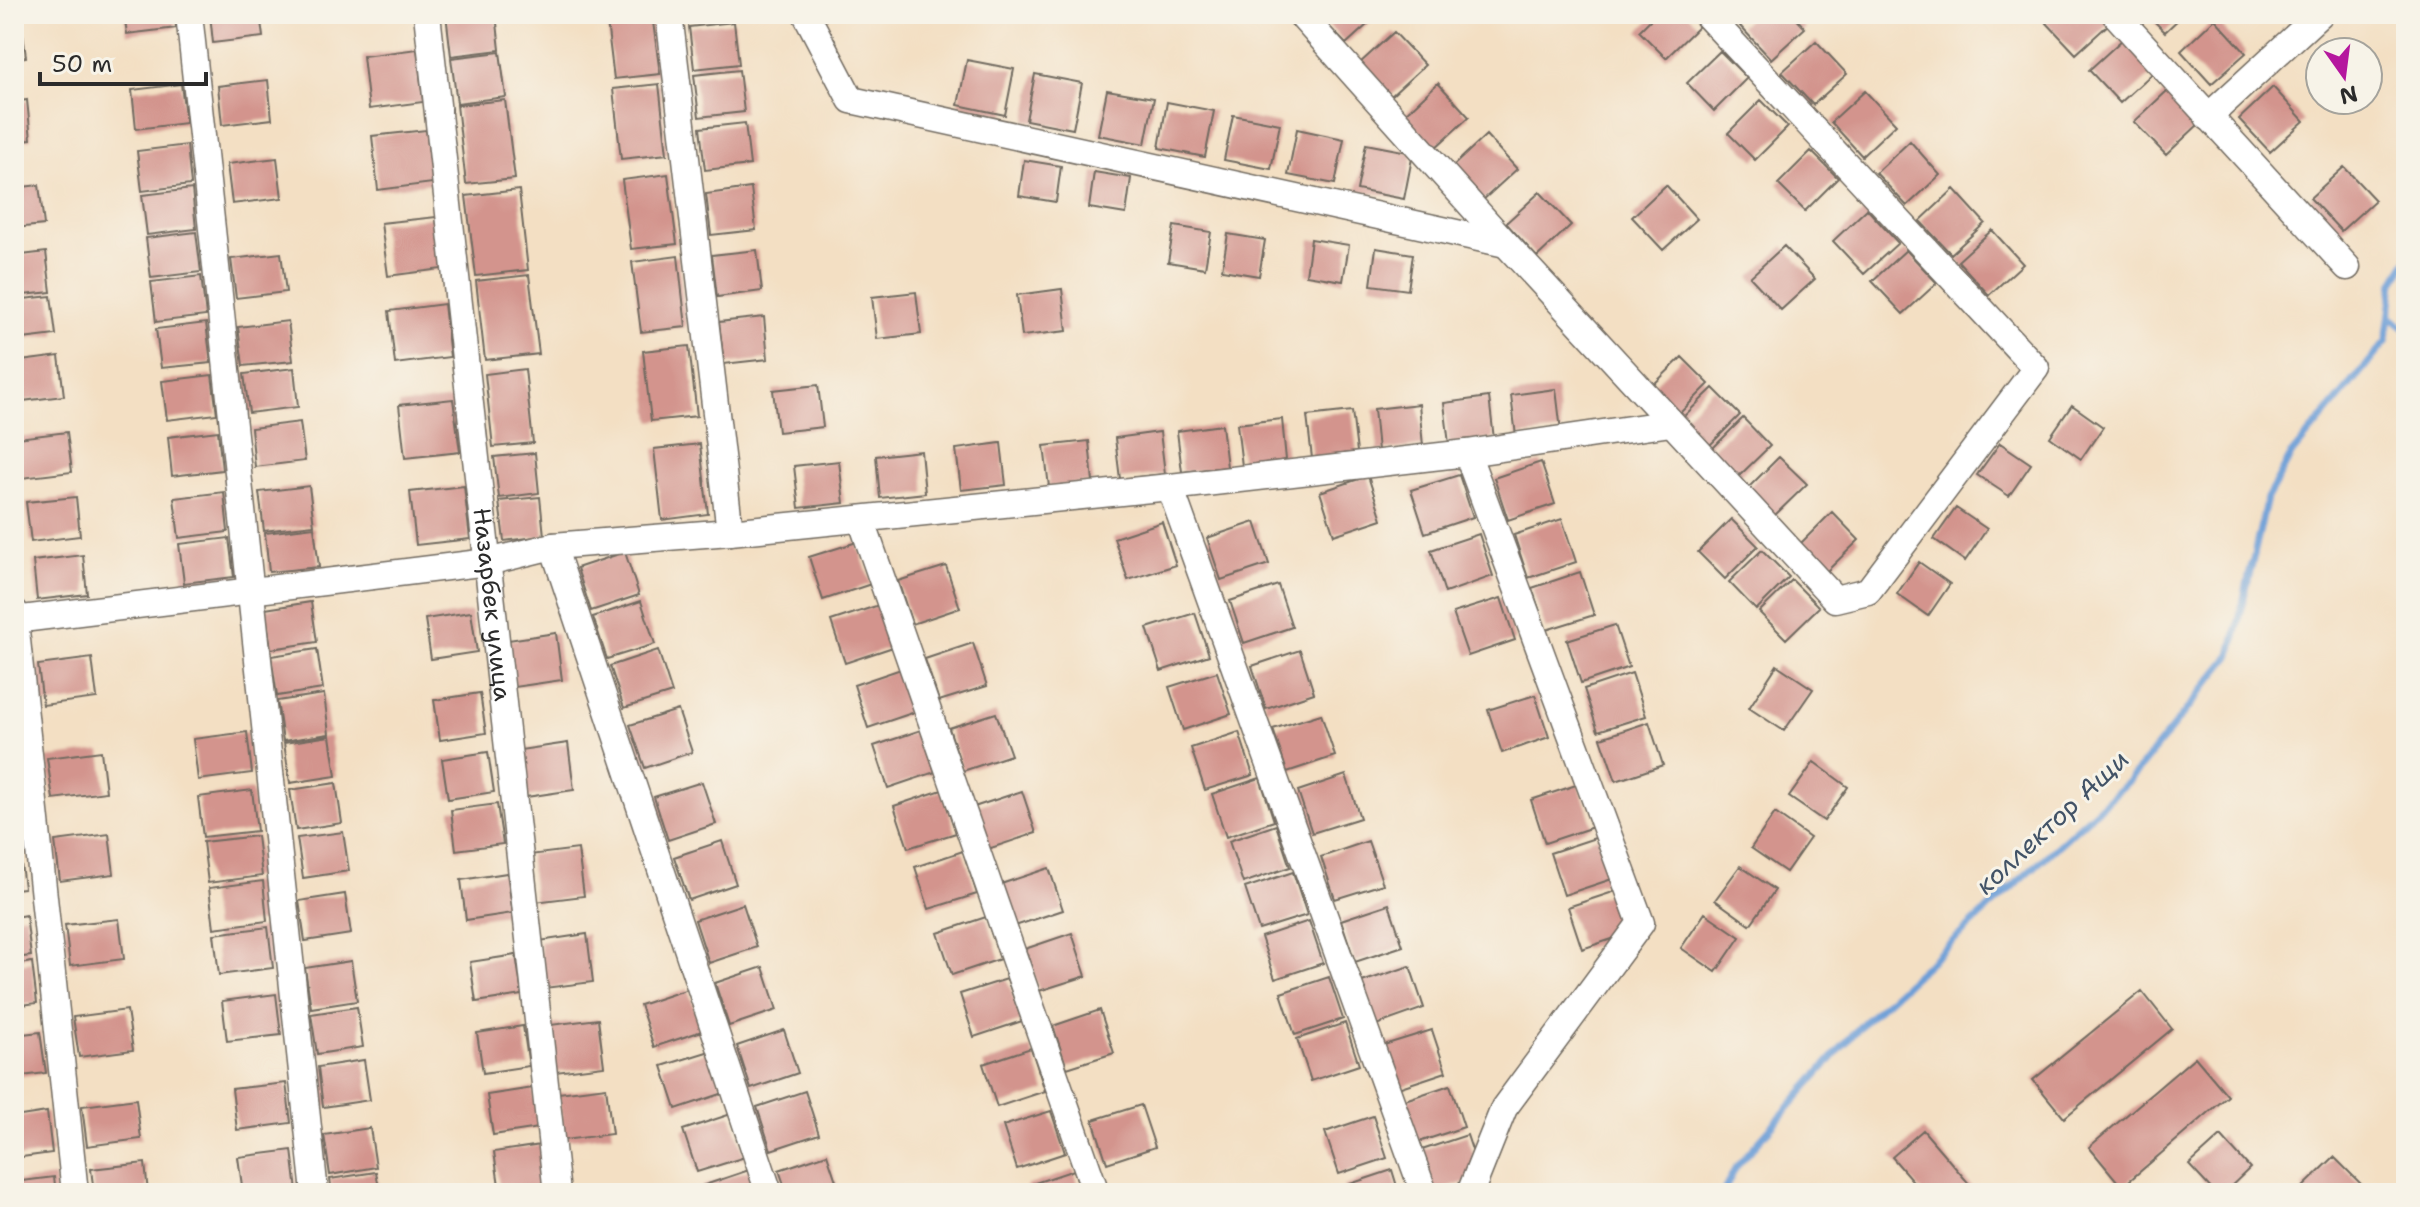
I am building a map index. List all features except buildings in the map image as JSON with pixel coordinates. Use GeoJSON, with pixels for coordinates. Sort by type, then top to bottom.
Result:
{"type":"FeatureCollection","features":[{"type":"Feature","properties":{"kind":"street"},"geometry":{"type":"LineString","coordinates":[[189,14],[315,1193]]}},
{"type":"Feature","properties":{"kind":"street","name":"Назарбек улица"},"geometry":{"type":"LineString","coordinates":[[427,14],[557,1193]]}},
{"type":"Feature","properties":{"kind":"street"},"geometry":{"type":"LineString","coordinates":[[669,14],[730,532]]}},
{"type":"Feature","properties":{"kind":"street"},"geometry":{"type":"LineString","coordinates":[[806,14],[851,100],[1506,244]]}},
{"type":"Feature","properties":{"kind":"street"},"geometry":{"type":"LineString","coordinates":[[1300,14],[1506,244],[1835,599],[1868,591],[2036,368],[1706,14]]}},
{"type":"Feature","properties":{"kind":"street"},"geometry":{"type":"LineString","coordinates":[[2115,14],[2347,267]]}},
{"type":"Feature","properties":{"kind":"street"},"geometry":{"type":"LineString","coordinates":[[2208,117],[2320,14]]}},
{"type":"Feature","properties":{"kind":"street"},"geometry":{"type":"LineString","coordinates":[[14,620],[488,562],[553,546],[730,532],[1170,487],[1467,453],[1671,423]]}},
{"type":"Feature","properties":{"kind":"street"},"geometry":{"type":"LineString","coordinates":[[1467,453],[1641,923],[1504,1108],[1470,1193]]}},
{"type":"Feature","properties":{"kind":"street"},"geometry":{"type":"LineString","coordinates":[[1170,487],[1424,1193]]}},
{"type":"Feature","properties":{"kind":"street"},"geometry":{"type":"LineString","coordinates":[[861,519],[1096,1193]]}},
{"type":"Feature","properties":{"kind":"street"},"geometry":{"type":"LineString","coordinates":[[553,546],[769,1193]]}},
{"type":"Feature","properties":{"kind":"street"},"geometry":{"type":"LineString","coordinates":[[14,611],[75,1193]]}},
{"type":"Feature","properties":{"kind":"waterway","name":"коллектор Ащи"},"geometry":{"type":"LineString","coordinates":[[1723,1193],[1736,1167],[1864,1022],[2130,780],[2231,655],[2267,498],[2292,454],[2386,342],[2394,282],[2406,262]]}},
{"type":"Feature","properties":{"kind":"waterway"},"geometry":{"type":"LineString","coordinates":[[2390,317],[2406,329]]}}]}
